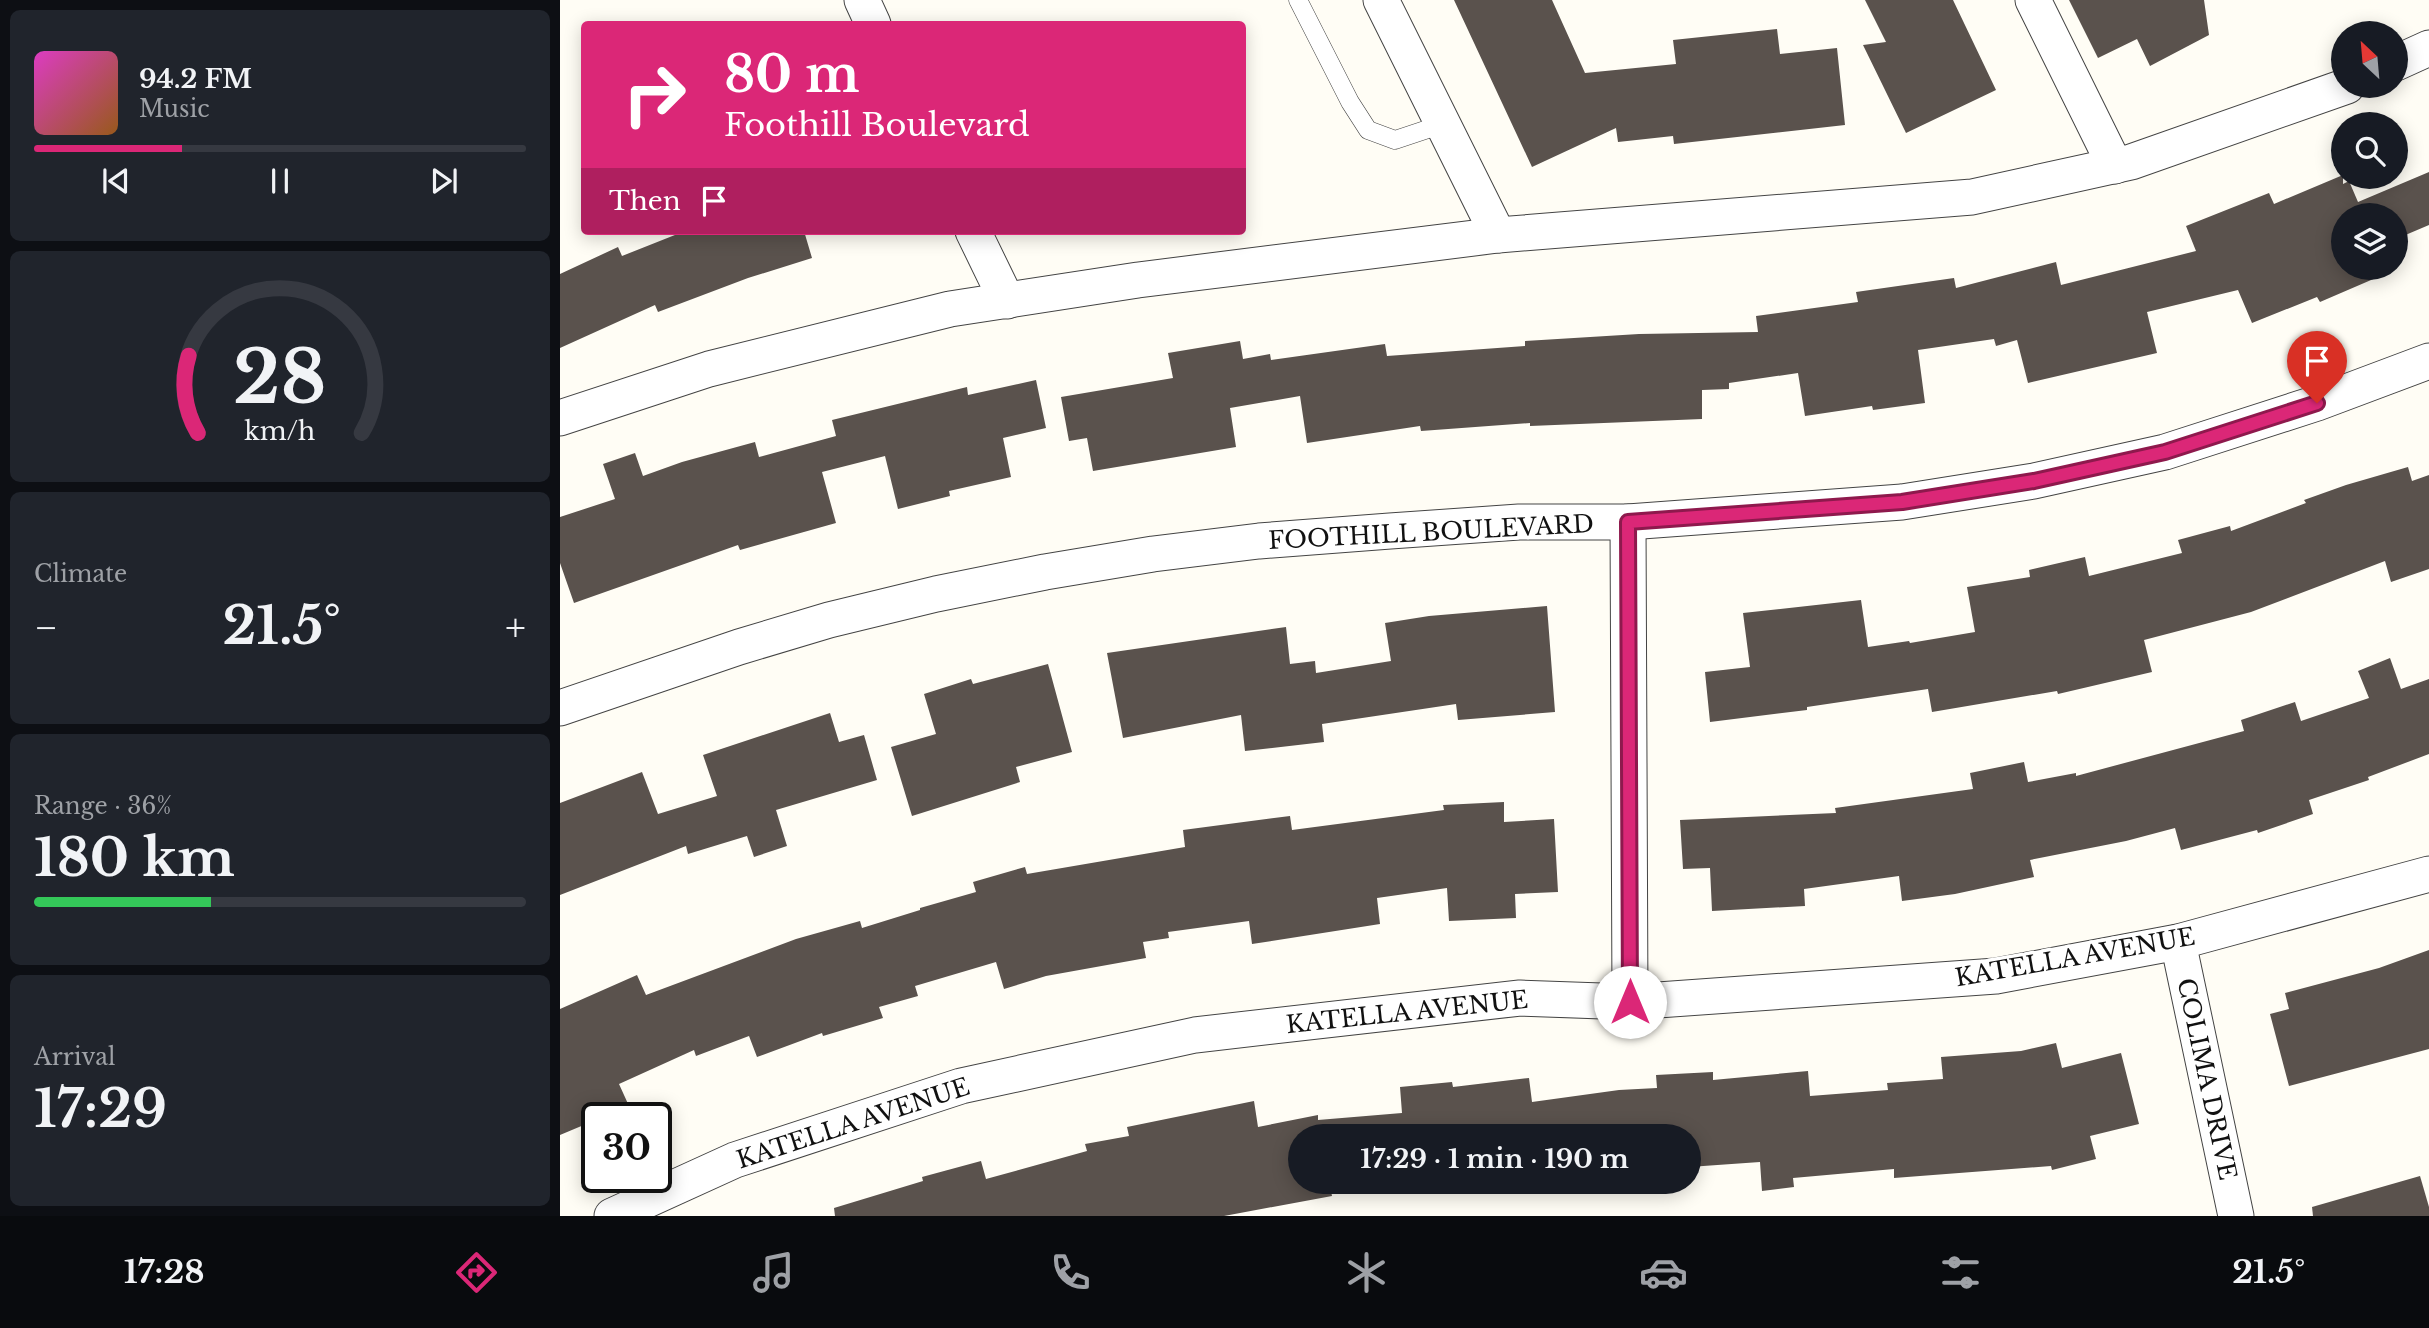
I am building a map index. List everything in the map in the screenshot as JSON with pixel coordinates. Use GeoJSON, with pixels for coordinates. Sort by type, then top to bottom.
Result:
{"type":"FeatureCollection","features":[{"type":"Feature","properties":{"kind":"street"},"geometry":{"type":"LineString","coordinates":[[862,0],[872,21]]}},
{"type":"Feature","properties":{"kind":"street"},"geometry":{"type":"LineString","coordinates":[[1381,0],[1498,235]]}},
{"type":"Feature","properties":{"kind":"street"},"geometry":{"type":"LineString","coordinates":[[2033,0],[2115,166]]}},
{"type":"Feature","properties":{"kind":"street"},"geometry":{"type":"LineString","coordinates":[[2408,58],[2429,48]]}},
{"type":"Feature","properties":{"kind":"street"},"geometry":{"type":"LineString","coordinates":[[560,418],[709,369],[950,309],[1138,280],[1498,235],[1972,197],[2115,166],[2331,92]]}},
{"type":"Feature","properties":{"kind":"street"},"geometry":{"type":"LineString","coordinates":[[975,235],[1007,301]]}},
{"type":"Feature","properties":{"kind":"street","name":"FOOTHILL BOULEVARD"},"geometry":{"type":"LineString","coordinates":[[560,708],[739,647],[829,620],[936,594],[1153,554],[1259,541],[1519,522],[1628,522],[1902,502],[2034,481],[2165,452],[2317,403],[2429,361]]}},
{"type":"Feature","properties":{"kind":"street"},"geometry":{"type":"LineString","coordinates":[[1628,522],[1630,1002]]}},
{"type":"Feature","properties":{"kind":"street","name":"KATELLA AVENUE"},"geometry":{"type":"LineString","coordinates":[[612,1216],[735,1160],[961,1086],[1195,1035],[1520,998],[1630,1002],[1996,976],[2178,942],[2429,874]]}},
{"type":"Feature","properties":{"kind":"street","name":"COLIMA DRIVE"},"geometry":{"type":"LineString","coordinates":[[2178,942],[2236,1216]]}},
{"type":"Feature","properties":{"kind":"lane"},"geometry":{"type":"LineString","coordinates":[[1298,0],[1350,102],[1368,130],[1395,140],[1443,124]]}},
{"type":"Feature","properties":{"kind":"building"},"geometry":{"type":"Polygon","coordinates":[[[1454,0],[1552,0],[1585,73],[1676,64],[1673,40],[1777,29],[1780,54],[1837,48],[1845,125],[1674,144],[1673,136],[1618,142],[1616,128],[1532,167],[1454,0]]]}},
{"type":"Feature","properties":{"kind":"building"},"geometry":{"type":"Polygon","coordinates":[[[1865,0],[1953,0],[1996,90],[1906,133],[1863,45],[1886,42],[1865,0]]]}},
{"type":"Feature","properties":{"kind":"building"},"geometry":{"type":"Polygon","coordinates":[[[2069,0],[2204,0],[2209,35],[2150,66],[2137,39],[2098,58],[2069,0]]]}},
{"type":"Feature","properties":{"kind":"building"},"geometry":{"type":"Polygon","coordinates":[[[2429,172],[2429,225],[2408,234],[2408,203],[2331,203],[2331,280],[2371,280],[2320,302],[2317,297],[2252,323],[2238,290],[2147,312],[2157,353],[2028,383],[2017,340],[1996,346],[1994,339],[1918,350],[1925,403],[1873,410],[1872,406],[1805,416],[1798,373],[1729,383],[1729,389],[1702,390],[1702,419],[1530,426],[1530,423],[1421,431],[1420,426],[1307,443],[1300,396],[1230,408],[1236,447],[1093,471],[1087,438],[1069,441],[1061,397],[1173,378],[1168,353],[1240,341],[1243,359],[1270,354],[1271,360],[1385,344],[1387,356],[1525,346],[1525,341],[1639,334],[1758,332],[1756,316],[1858,302],[1856,292],[1954,278],[1956,288],[2056,262],[2061,285],[2196,251],[2186,226],[2269,193],[2274,204],[2331,180],[2331,189],[2352,189],[2358,202],[2389,189],[2408,189],[2408,181],[2429,172]]]}},
{"type":"Feature","properties":{"kind":"building"},"geometry":{"type":"Polygon","coordinates":[[[675,235],[805,235],[812,258],[748,278],[658,312],[655,305],[560,348],[560,274],[618,247],[622,256],[675,235]]]}},
{"type":"Feature","properties":{"kind":"building"},"geometry":{"type":"Polygon","coordinates":[[[1036,380],[1046,428],[1003,438],[1011,477],[949,491],[950,496],[898,509],[885,456],[822,472],[836,523],[740,550],[738,545],[574,603],[560,563],[560,517],[615,499],[603,464],[635,453],[643,476],[755,442],[759,457],[836,436],[832,420],[967,387],[968,395],[1036,380]]]}},
{"type":"Feature","properties":{"kind":"building"},"geometry":{"type":"Polygon","coordinates":[[[2408,467],[2412,481],[2429,475],[2429,569],[2391,582],[2385,561],[2251,612],[2144,640],[2152,672],[2058,694],[2057,691],[1932,712],[1928,689],[1807,707],[1807,710],[1710,722],[1705,672],[1750,667],[1743,613],[1861,600],[1868,647],[1975,632],[1967,587],[2030,577],[2029,570],[2085,557],[2089,576],[2182,553],[2178,540],[2230,526],[2231,531],[2306,503],[2304,500],[2408,467]]]}},
{"type":"Feature","properties":{"kind":"building"},"geometry":{"type":"Polygon","coordinates":[[[1547,606],[1555,712],[1458,720],[1456,704],[1322,724],[1324,742],[1245,751],[1241,715],[1123,738],[1107,653],[1286,627],[1290,664],[1315,661],[1316,673],[1391,661],[1385,623],[1429,616],[1547,606]]]}},
{"type":"Feature","properties":{"kind":"building"},"geometry":{"type":"Polygon","coordinates":[[[2390,658],[2401,689],[2429,679],[2429,754],[2368,777],[2369,780],[2309,800],[2313,814],[2258,833],[2257,830],[2181,850],[2175,828],[2126,841],[2030,860],[2034,877],[1955,894],[1902,901],[1899,876],[1804,889],[1805,906],[1712,911],[1710,868],[1683,869],[1680,820],[1836,813],[1835,808],[1973,789],[1970,773],[2024,762],[2028,782],[2076,773],[2076,776],[2244,731],[2241,720],[2295,702],[2301,721],[2369,698],[2358,671],[2390,658]]]}},
{"type":"Feature","properties":{"kind":"building"},"geometry":{"type":"Polygon","coordinates":[[[1048,664],[1072,752],[1016,767],[1020,782],[912,816],[891,747],[936,734],[924,694],[971,679],[973,684],[1048,664]]]}},
{"type":"Feature","properties":{"kind":"building"},"geometry":{"type":"Polygon","coordinates":[[[830,713],[839,742],[864,735],[877,780],[776,810],[787,846],[754,857],[747,836],[688,854],[686,846],[560,895],[560,803],[642,772],[658,814],[717,796],[703,755],[830,713]]]}},
{"type":"Feature","properties":{"kind":"building"},"geometry":{"type":"Polygon","coordinates":[[[1504,802],[1504,822],[1554,819],[1558,892],[1515,894],[1516,918],[1449,921],[1447,888],[1377,898],[1380,924],[1252,944],[1249,921],[1168,932],[1169,938],[1143,942],[1146,958],[1046,976],[1004,989],[996,962],[915,986],[918,996],[879,1007],[883,1018],[823,1036],[822,1033],[757,1057],[749,1036],[696,1056],[694,1050],[619,1084],[627,1102],[581,1102],[581,1126],[560,1135],[560,1009],[637,975],[646,995],[796,939],[860,921],[862,928],[976,892],[973,882],[1025,867],[1027,874],[1185,847],[1183,830],[1290,816],[1292,830],[1444,810],[1443,805],[1504,802]]]}},
{"type":"Feature","properties":{"kind":"building"},"geometry":{"type":"Polygon","coordinates":[[[2429,950],[2429,1049],[2289,1086],[2270,1014],[2289,1009],[2285,993],[2379,968],[2429,950]]]}},
{"type":"Feature","properties":{"kind":"building"},"geometry":{"type":"Polygon","coordinates":[[[2056,1043],[2062,1068],[2121,1053],[2139,1124],[2090,1136],[2096,1159],[2052,1170],[2051,1166],[1894,1178],[1894,1169],[1793,1178],[1794,1187],[1762,1191],[1760,1162],[1701,1166],[1701,1124],[1288,1124],[1288,1194],[1332,1196],[1224,1216],[835,1216],[834,1208],[923,1181],[922,1177],[981,1161],[986,1179],[1087,1151],[1085,1144],[1129,1136],[1127,1127],[1254,1101],[1258,1127],[1318,1115],[1318,1120],[1402,1113],[1400,1087],[1452,1082],[1453,1087],[1529,1078],[1532,1102],[1619,1090],[1657,1088],[1656,1075],[1713,1072],[1713,1080],[1808,1071],[1810,1096],[1888,1090],[1887,1083],[1943,1079],[1941,1057],[2021,1051],[2056,1043]]]}},
{"type":"Feature","properties":{"kind":"building"},"geometry":{"type":"Polygon","coordinates":[[[2420,1176],[2429,1216],[2313,1216],[2312,1207],[2420,1176]]]}},
{"type":"Feature","properties":{"kind":"route"},"geometry":{"type":"LineString","coordinates":[[1630,1002],[1628,522],[1902,502],[2034,481],[2165,452],[2317,403]]}}]}
